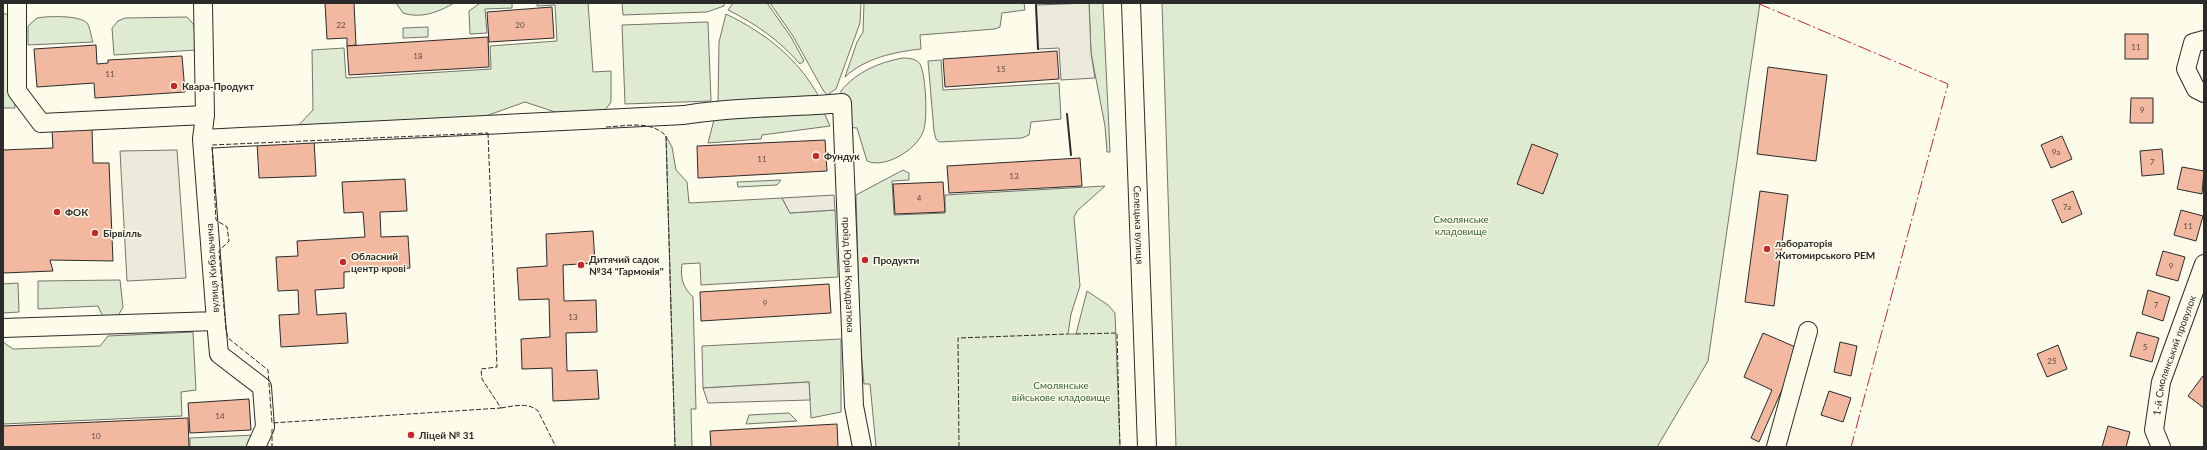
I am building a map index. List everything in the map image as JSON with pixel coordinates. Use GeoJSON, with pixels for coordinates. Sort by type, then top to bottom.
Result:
{"type":"FeatureCollection","features":[{"type":"Feature","properties":{"kind":"street"},"geometry":{"type":"LineString","coordinates":[[17,3],[17,91],[41,123],[205,115]]}},
{"type":"Feature","properties":{"kind":"street","name":"вулиця Кибальчича"},"geometry":{"type":"LineString","coordinates":[[3,328],[216,321],[202,139],[205,115],[203,3]]}},
{"type":"Feature","properties":{"kind":"street","name":"Селецька вулиця"},"geometry":{"type":"LineString","coordinates":[[1131,3],[1147,447]]}},
{"type":"Feature","properties":{"kind":"street"},"geometry":{"type":"LineString","coordinates":[[2204,40],[2193,43],[2186,69],[2196,89],[2204,92]]}},
{"type":"Feature","properties":{"kind":"street","name":"проїзд Юрія Кондратюка"},"geometry":{"type":"LineString","coordinates":[[202,139],[684,115],[746,107],[800,107],[842,103],[854,406],[862,447]]}},
{"type":"Feature","properties":{"kind":"street","name":"1-й Смолянський провулок"},"geometry":{"type":"LineString","coordinates":[[2161,447],[2154,430],[2161,382],[2204,264]]}},
{"type":"Feature","properties":{"kind":"street"},"geometry":{"type":"LineString","coordinates":[[216,321],[219,354],[262,387],[264,427],[256,447]]}},
{"type":"Feature","properties":{"kind":"street"},"geometry":{"type":"LineString","coordinates":[[1776,447],[1808,331]]}},
{"type":"Feature","properties":{"kind":"green space"},"geometry":{"type":"Polygon","coordinates":[[[396,3],[454,3],[430,14],[410,15],[403,13],[396,3]]]}},
{"type":"Feature","properties":{"kind":"green space"},"geometry":{"type":"Polygon","coordinates":[[[480,3],[512,3],[512,8],[485,9],[487,33],[470,34],[469,11],[480,3]]]}},
{"type":"Feature","properties":{"kind":"green space"},"geometry":{"type":"Polygon","coordinates":[[[537,3],[588,3],[593,72],[611,71],[611,102],[605,110],[564,115],[525,102],[483,117],[297,127],[313,110],[312,50],[344,48],[346,78],[491,69],[490,46],[557,41],[555,5],[537,6],[537,3]]]}},
{"type":"Feature","properties":{"kind":"green space"},"geometry":{"type":"Polygon","coordinates":[[[622,3],[724,3],[724,6],[707,12],[623,15],[622,3]]]}},
{"type":"Feature","properties":{"kind":"green space"},"geometry":{"type":"Polygon","coordinates":[[[733,3],[767,3],[791,37],[804,61],[800,64],[784,47],[767,33],[728,10],[733,3]]]}},
{"type":"Feature","properties":{"kind":"green space"},"geometry":{"type":"Polygon","coordinates":[[[770,3],[861,3],[860,23],[836,89],[827,95],[823,90],[793,36],[770,3]]]}},
{"type":"Feature","properties":{"kind":"green space"},"geometry":{"type":"Polygon","coordinates":[[[864,3],[1024,3],[1025,10],[1002,13],[1000,27],[995,29],[920,35],[921,49],[880,57],[853,70],[845,77],[857,42],[863,32],[864,3]]]}},
{"type":"Feature","properties":{"kind":"green space"},"geometry":{"type":"Polygon","coordinates":[[[1089,3],[1103,3],[1110,152],[1107,152],[1105,126],[1091,53],[1089,3]]]}},
{"type":"Feature","properties":{"kind":"green space","name":"Смолянське кладовище"},"geometry":{"type":"Polygon","coordinates":[[[1162,3],[1760,3],[1708,361],[1657,447],[1176,447],[1162,3]]]}},
{"type":"Feature","properties":{"kind":"green space"},"geometry":{"type":"Polygon","coordinates":[[[3,14],[12,14],[10,28],[15,108],[3,108],[3,14]]]}},
{"type":"Feature","properties":{"kind":"green space"},"geometry":{"type":"Polygon","coordinates":[[[726,14],[767,38],[779,48],[801,70],[819,97],[718,102],[719,42],[726,14]]]}},
{"type":"Feature","properties":{"kind":"green space"},"geometry":{"type":"Polygon","coordinates":[[[71,17],[83,20],[87,23],[90,29],[93,42],[28,45],[28,26],[37,18],[71,17]]]}},
{"type":"Feature","properties":{"kind":"green space"},"geometry":{"type":"Polygon","coordinates":[[[187,17],[194,25],[196,50],[114,55],[112,28],[118,21],[125,18],[187,17]]]}},
{"type":"Feature","properties":{"kind":"green space"},"geometry":{"type":"Polygon","coordinates":[[[708,22],[711,101],[625,104],[622,25],[708,22]]]}},
{"type":"Feature","properties":{"kind":"green space"},"geometry":{"type":"Polygon","coordinates":[[[428,27],[428,37],[403,38],[403,28],[428,27]]]}},
{"type":"Feature","properties":{"kind":"green space"},"geometry":{"type":"Polygon","coordinates":[[[903,58],[917,61],[922,70],[925,87],[926,109],[925,126],[923,132],[914,145],[899,156],[882,162],[874,163],[867,161],[857,128],[844,127],[841,91],[861,73],[877,65],[903,58]]]}},
{"type":"Feature","properties":{"kind":"green space"},"geometry":{"type":"Polygon","coordinates":[[[941,60],[943,90],[1059,83],[1061,119],[1031,122],[1029,135],[1022,138],[939,142],[936,139],[934,131],[928,61],[941,60]]]}},
{"type":"Feature","properties":{"kind":"green space"},"geometry":{"type":"Polygon","coordinates":[[[822,108],[830,126],[762,135],[761,139],[708,143],[715,116],[822,108]]]}},
{"type":"Feature","properties":{"kind":"green space"},"geometry":{"type":"Polygon","coordinates":[[[666,136],[672,147],[676,170],[687,182],[689,203],[782,198],[790,213],[835,210],[838,277],[701,285],[700,263],[682,264],[681,274],[683,282],[693,297],[696,409],[691,409],[692,447],[675,447],[666,136]]]}},
{"type":"Feature","properties":{"kind":"green space","name":"Смолянське військове кладовище"},"geometry":{"type":"Polygon","coordinates":[[[903,170],[909,173],[909,180],[892,181],[894,215],[945,213],[945,195],[1105,186],[1077,211],[1074,217],[1080,286],[1071,314],[1068,334],[1076,334],[1087,291],[1108,305],[1115,313],[1120,447],[876,447],[870,384],[864,384],[860,339],[856,195],[903,170]]]}},
{"type":"Feature","properties":{"kind":"green space"},"geometry":{"type":"Polygon","coordinates":[[[781,180],[777,185],[738,187],[737,182],[781,180]]]}},
{"type":"Feature","properties":{"kind":"green space"},"geometry":{"type":"Polygon","coordinates":[[[120,280],[123,307],[118,316],[103,317],[98,306],[38,309],[38,281],[120,280]]]}},
{"type":"Feature","properties":{"kind":"green space"},"geometry":{"type":"Polygon","coordinates":[[[18,283],[19,312],[3,313],[3,284],[18,283]]]}},
{"type":"Feature","properties":{"kind":"green space"},"geometry":{"type":"Polygon","coordinates":[[[193,332],[196,390],[181,392],[182,416],[3,424],[3,342],[13,349],[100,346],[108,336],[193,332]]]}},
{"type":"Feature","properties":{"kind":"green space"},"geometry":{"type":"Polygon","coordinates":[[[841,339],[841,412],[811,418],[809,382],[703,388],[702,346],[841,339]]]}},
{"type":"Feature","properties":{"kind":"green space"},"geometry":{"type":"Polygon","coordinates":[[[789,413],[797,421],[746,424],[749,415],[789,413]]]}},
{"type":"Feature","properties":{"kind":"green space"},"geometry":{"type":"Polygon","coordinates":[[[255,435],[250,447],[190,447],[190,438],[255,435]]]}},
{"type":"Feature","properties":{"kind":"shaded area"},"geometry":{"type":"Polygon","coordinates":[[[1089,3],[1091,53],[1095,78],[1061,80],[1059,48],[1038,49],[1036,5],[1089,3]]]}},
{"type":"Feature","properties":{"kind":"shaded area"},"geometry":{"type":"Polygon","coordinates":[[[177,150],[186,278],[127,281],[120,151],[177,150]]]}},
{"type":"Feature","properties":{"kind":"shaded area"},"geometry":{"type":"Polygon","coordinates":[[[834,195],[835,210],[790,213],[782,198],[834,195]]]}},
{"type":"Feature","properties":{"kind":"shaded area"},"geometry":{"type":"Polygon","coordinates":[[[809,382],[810,400],[708,403],[703,388],[809,382]]]}},
{"type":"Feature","properties":{"kind":"building"},"geometry":{"type":"Polygon","coordinates":[[[325,3],[354,3],[356,45],[347,46],[347,38],[327,39],[325,3]]]}},
{"type":"Feature","properties":{"kind":"building"},"geometry":{"type":"Polygon","coordinates":[[[552,7],[554,38],[489,42],[487,12],[552,7]]]}},
{"type":"Feature","properties":{"kind":"building"},"geometry":{"type":"Polygon","coordinates":[[[2125,34],[2148,34],[2148,59],[2125,59],[2125,34]]]}},
{"type":"Feature","properties":{"kind":"building"},"geometry":{"type":"Polygon","coordinates":[[[488,37],[489,67],[349,75],[347,46],[488,37]]]}},
{"type":"Feature","properties":{"kind":"building"},"geometry":{"type":"Polygon","coordinates":[[[96,45],[97,64],[108,63],[108,60],[182,56],[185,92],[95,98],[94,83],[37,87],[34,49],[96,45]]]}},
{"type":"Feature","properties":{"kind":"building"},"geometry":{"type":"Polygon","coordinates":[[[1057,51],[1059,79],[945,87],[943,59],[1057,51]]]}},
{"type":"Feature","properties":{"kind":"building"},"geometry":{"type":"Polygon","coordinates":[[[1768,67],[1827,75],[1816,161],[1757,154],[1768,67]]]}},
{"type":"Feature","properties":{"kind":"building"},"geometry":{"type":"Polygon","coordinates":[[[2131,98],[2153,98],[2153,123],[2130,123],[2131,98]]]}},
{"type":"Feature","properties":{"kind":"building","name":"ФОК"},"geometry":{"type":"Polygon","coordinates":[[[92,129],[93,163],[109,163],[113,261],[50,260],[53,271],[3,273],[3,150],[53,148],[52,130],[92,129]]]}},
{"type":"Feature","properties":{"kind":"building"},"geometry":{"type":"Polygon","coordinates":[[[2062,136],[2072,159],[2051,168],[2041,145],[2062,136]]]}},
{"type":"Feature","properties":{"kind":"building"},"geometry":{"type":"Polygon","coordinates":[[[314,140],[316,176],[259,178],[257,142],[314,140]]]}},
{"type":"Feature","properties":{"kind":"building"},"geometry":{"type":"Polygon","coordinates":[[[825,140],[827,171],[698,178],[697,146],[825,140]]]}},
{"type":"Feature","properties":{"kind":"building"},"geometry":{"type":"Polygon","coordinates":[[[1532,144],[1558,154],[1543,194],[1517,184],[1532,144]]]}},
{"type":"Feature","properties":{"kind":"building"},"geometry":{"type":"Polygon","coordinates":[[[2162,149],[2164,174],[2142,176],[2140,151],[2162,149]]]}},
{"type":"Feature","properties":{"kind":"building"},"geometry":{"type":"Polygon","coordinates":[[[1080,158],[1082,186],[949,193],[947,166],[1080,158]]]}},
{"type":"Feature","properties":{"kind":"building"},"geometry":{"type":"Polygon","coordinates":[[[2182,167],[2204,171],[2202,194],[2177,189],[2182,167]]]}},
{"type":"Feature","properties":{"kind":"building","name":"Обласний центр крові"},"geometry":{"type":"Polygon","coordinates":[[[405,179],[407,211],[380,212],[381,237],[408,236],[410,268],[344,272],[344,288],[315,290],[317,315],[346,313],[348,343],[281,347],[279,315],[299,314],[298,290],[278,291],[276,257],[298,256],[297,241],[365,237],[363,212],[344,213],[342,182],[405,179]]]}},
{"type":"Feature","properties":{"kind":"building"},"geometry":{"type":"Polygon","coordinates":[[[943,182],[945,212],[895,214],[893,184],[943,182]]]}},
{"type":"Feature","properties":{"kind":"building","name":"лабораторія Житомирського РЕМ"},"geometry":{"type":"Polygon","coordinates":[[[1760,191],[1788,195],[1774,306],[1745,302],[1760,191]]]}},
{"type":"Feature","properties":{"kind":"building"},"geometry":{"type":"Polygon","coordinates":[[[2073,191],[2082,214],[2062,223],[2052,200],[2073,191]]]}},
{"type":"Feature","properties":{"kind":"building"},"geometry":{"type":"Polygon","coordinates":[[[2181,210],[2203,216],[2196,241],[2174,235],[2181,210]]]}},
{"type":"Feature","properties":{"kind":"building"},"geometry":{"type":"Polygon","coordinates":[[[593,231],[595,263],[563,265],[564,301],[596,300],[597,332],[566,333],[567,371],[597,370],[599,399],[553,401],[552,368],[522,369],[521,339],[550,337],[549,299],[519,300],[517,268],[547,266],[546,234],[593,231]]]}},
{"type":"Feature","properties":{"kind":"building"},"geometry":{"type":"Polygon","coordinates":[[[2163,251],[2185,257],[2178,281],[2156,275],[2163,251]]]}},
{"type":"Feature","properties":{"kind":"building"},"geometry":{"type":"Polygon","coordinates":[[[829,284],[831,313],[701,321],[700,292],[829,284]]]}},
{"type":"Feature","properties":{"kind":"building"},"geometry":{"type":"Polygon","coordinates":[[[2148,290],[2170,297],[2163,321],[2142,314],[2148,290]]]}},
{"type":"Feature","properties":{"kind":"building"},"geometry":{"type":"Polygon","coordinates":[[[2137,332],[2159,338],[2152,362],[2130,356],[2137,332]]]}},
{"type":"Feature","properties":{"kind":"building"},"geometry":{"type":"Polygon","coordinates":[[[1763,333],[1800,349],[1759,442],[1751,438],[1772,390],[1744,377],[1763,333]]]}},
{"type":"Feature","properties":{"kind":"building"},"geometry":{"type":"Polygon","coordinates":[[[1840,342],[1857,346],[1851,376],[1834,372],[1840,342]]]}},
{"type":"Feature","properties":{"kind":"building"},"geometry":{"type":"Polygon","coordinates":[[[2058,345],[2067,369],[2047,377],[2037,354],[2058,345]]]}},
{"type":"Feature","properties":{"kind":"building"},"geometry":{"type":"Polygon","coordinates":[[[2203,376],[2204,377],[2204,408],[2188,396],[2203,376]]]}},
{"type":"Feature","properties":{"kind":"building"},"geometry":{"type":"Polygon","coordinates":[[[1829,391],[1851,398],[1843,422],[1821,415],[1829,391]]]}},
{"type":"Feature","properties":{"kind":"building"},"geometry":{"type":"Polygon","coordinates":[[[249,399],[251,430],[190,433],[188,403],[249,399]]]}},
{"type":"Feature","properties":{"kind":"building"},"geometry":{"type":"Polygon","coordinates":[[[188,418],[189,447],[3,447],[3,426],[188,418]]]}},
{"type":"Feature","properties":{"kind":"building"},"geometry":{"type":"Polygon","coordinates":[[[837,424],[838,447],[711,447],[710,431],[837,424]]]}},
{"type":"Feature","properties":{"kind":"building"},"geometry":{"type":"Polygon","coordinates":[[[2108,426],[2130,432],[2126,447],[2102,447],[2108,426]]]}},
{"type":"Feature","properties":{"kind":"fence"},"geometry":{"type":"LineString","coordinates":[[606,127],[630,125],[646,126],[660,131],[666,136],[675,447]]}},
{"type":"Feature","properties":{"kind":"fence"},"geometry":{"type":"LineString","coordinates":[[488,133],[497,367],[481,369],[482,379],[501,408],[272,423],[268,370],[228,338],[226,330],[219,251],[229,241],[227,227],[216,220],[212,145],[488,133]]}},
{"type":"Feature","properties":{"kind":"fence"},"geometry":{"type":"LineString","coordinates":[[1076,334],[1117,333],[1120,447]]}},
{"type":"Feature","properties":{"kind":"fence"},"geometry":{"type":"LineString","coordinates":[[959,447],[958,338],[1068,334]]}},
{"type":"Feature","properties":{"kind":"fence"},"geometry":{"type":"LineString","coordinates":[[501,408],[521,405],[534,408],[538,411],[556,447]]}},
{"type":"Feature","properties":{"kind":"fence"},"geometry":{"type":"LineString","coordinates":[[272,429],[272,447]]}},
{"type":"Feature","properties":{"kind":"wall"},"geometry":{"type":"LineString","coordinates":[[1036,5],[1038,49]]}},
{"type":"Feature","properties":{"kind":"wall"},"geometry":{"type":"LineString","coordinates":[[1067,114],[1071,155]]}},
{"type":"Feature","properties":{"kind":"power"},"geometry":{"type":"LineString","coordinates":[[1757,3],[1948,84],[1851,447]]}},
{"type":"Feature","properties":{"kind":"place","name":"Квара-Продукт"},"geometry":{"type":"Point","coordinates":[174,86]}},
{"type":"Feature","properties":{"kind":"place","name":"Фундук"},"geometry":{"type":"Point","coordinates":[816,156]}},
{"type":"Feature","properties":{"kind":"place","name":"ФОК"},"geometry":{"type":"Point","coordinates":[57,212]}},
{"type":"Feature","properties":{"kind":"place","name":"Бірвілль"},"geometry":{"type":"Point","coordinates":[95,233]}},
{"type":"Feature","properties":{"kind":"place","name":"лабораторія Житомирського РЕМ"},"geometry":{"type":"Point","coordinates":[1767,249]}},
{"type":"Feature","properties":{"kind":"place","name":"Продукти"},"geometry":{"type":"Point","coordinates":[865,260]}},
{"type":"Feature","properties":{"kind":"place","name":"Обласний центр крові"},"geometry":{"type":"Point","coordinates":[343,262]}},
{"type":"Feature","properties":{"kind":"place","name":"Дитячий садок №34 \"Гармонія\""},"geometry":{"type":"Point","coordinates":[581,265]}},
{"type":"Feature","properties":{"kind":"place","name":"Ліцей № 31"},"geometry":{"type":"Point","coordinates":[411,435]}}]}
